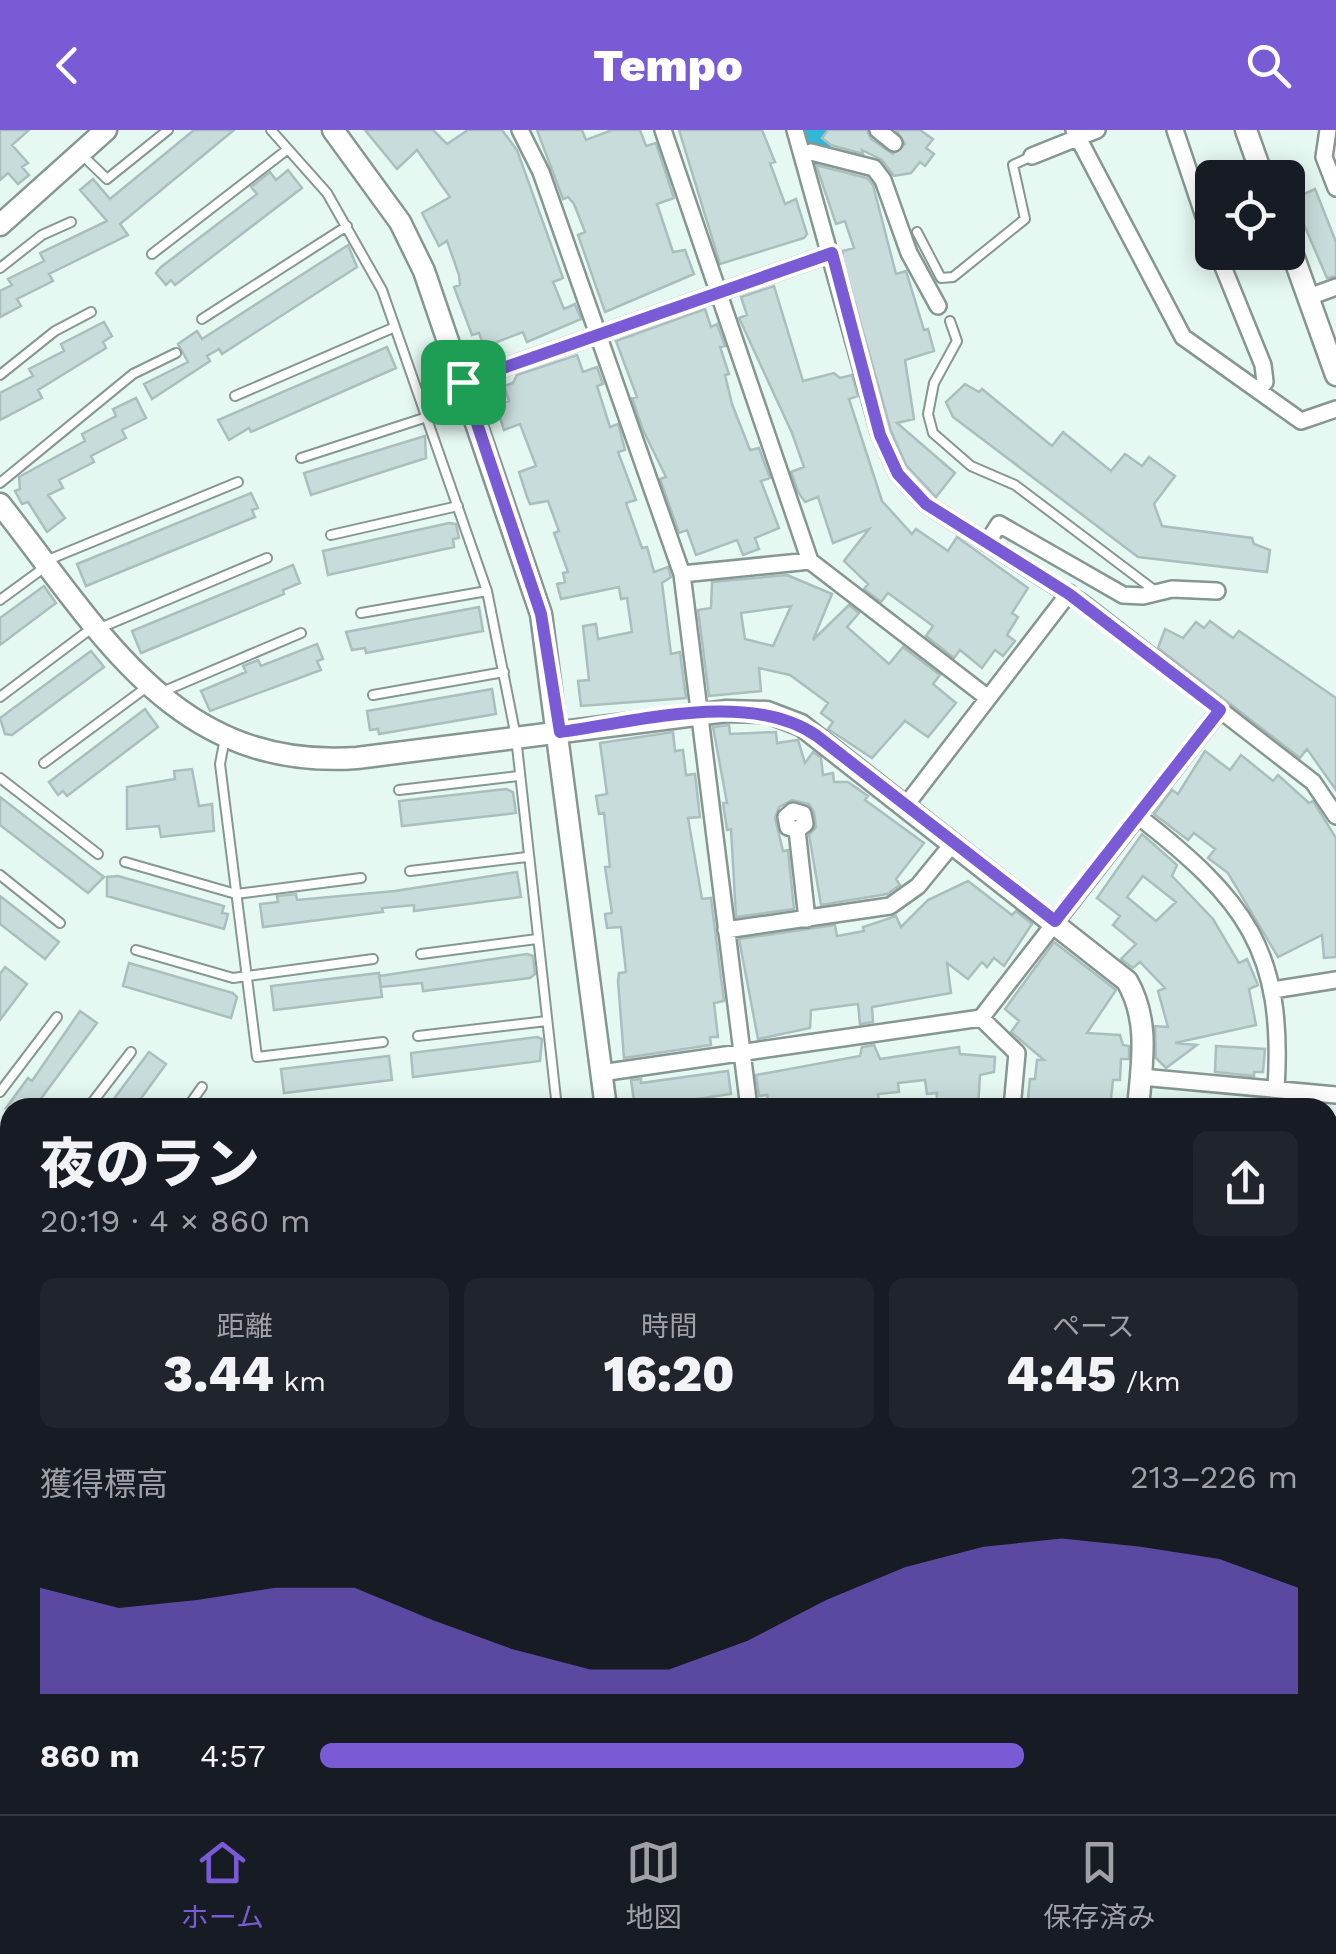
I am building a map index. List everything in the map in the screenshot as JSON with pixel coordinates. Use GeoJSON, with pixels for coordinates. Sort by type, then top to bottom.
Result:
{"type":"FeatureCollection","features":[{"type":"Feature","properties":{"kind":"street"},"geometry":{"type":"LineString","coordinates":[[332,130],[400,222],[424,271],[541,614],[560,732],[605,1098]]}},
{"type":"Feature","properties":{"kind":"street"},"geometry":{"type":"LineString","coordinates":[[520,130],[541,172],[682,574],[748,1098]]}},
{"type":"Feature","properties":{"kind":"street"},"geometry":{"type":"LineString","coordinates":[[663,130],[810,561],[988,698]]}},
{"type":"Feature","properties":{"kind":"street"},"geometry":{"type":"LineString","coordinates":[[795,130],[880,435],[898,474],[926,504],[1069,594],[1314,782],[1336,816]]}},
{"type":"Feature","properties":{"kind":"street"},"geometry":{"type":"LineString","coordinates":[[878,130],[894,143]]}},
{"type":"Feature","properties":{"kind":"street"},"geometry":{"type":"LineString","coordinates":[[1032,156],[1076,134],[1097,130]]}},
{"type":"Feature","properties":{"kind":"street"},"geometry":{"type":"LineString","coordinates":[[1175,130],[1195,192]]}},
{"type":"Feature","properties":{"kind":"street"},"geometry":{"type":"LineString","coordinates":[[1246,130],[1257,160]]}},
{"type":"Feature","properties":{"kind":"street"},"geometry":{"type":"LineString","coordinates":[[1328,130],[1324,157],[1336,188]]}},
{"type":"Feature","properties":{"kind":"street"},"geometry":{"type":"LineString","coordinates":[[1076,134],[1183,338],[1301,421],[1336,409]]}},
{"type":"Feature","properties":{"kind":"street"},"geometry":{"type":"LineString","coordinates":[[0,224],[92,138]]}},
{"type":"Feature","properties":{"kind":"street"},"geometry":{"type":"LineString","coordinates":[[803,156],[811,152],[874,168],[883,180],[909,253],[938,306]]}},
{"type":"Feature","properties":{"kind":"street"},"geometry":{"type":"LineString","coordinates":[[463,382],[832,253]]}},
{"type":"Feature","properties":{"kind":"street"},"geometry":{"type":"LineString","coordinates":[[1224,270],[1263,365],[1265,382],[1258,390]]}},
{"type":"Feature","properties":{"kind":"street"},"geometry":{"type":"LineString","coordinates":[[1299,270],[1336,375]]}},
{"type":"Feature","properties":{"kind":"street"},"geometry":{"type":"LineString","coordinates":[[1309,298],[1336,287]]}},
{"type":"Feature","properties":{"kind":"street"},"geometry":{"type":"LineString","coordinates":[[0,504],[151,691],[225,738],[277,755],[334,759],[746,710],[784,716],[817,736],[1116,968],[1134,992],[1144,1040],[1139,1098]]}},
{"type":"Feature","properties":{"kind":"street"},"geometry":{"type":"LineString","coordinates":[[987,543],[998,524],[1123,595],[1218,591]]}},
{"type":"Feature","properties":{"kind":"street"},"geometry":{"type":"LineString","coordinates":[[682,574],[810,561]]}},
{"type":"Feature","properties":{"kind":"street"},"geometry":{"type":"LineString","coordinates":[[906,805],[1069,594]]}},
{"type":"Feature","properties":{"kind":"street"},"geometry":{"type":"LineString","coordinates":[[602,1073],[981,1018],[1220,710]]}},
{"type":"Feature","properties":{"kind":"street"},"geometry":{"type":"LineString","coordinates":[[1138,816],[1197,862],[1226,892],[1256,942],[1273,990],[1278,1028],[1276,1089]]}},
{"type":"Feature","properties":{"kind":"street"},"geometry":{"type":"LineString","coordinates":[[797,830],[807,919]]}},
{"type":"Feature","properties":{"kind":"street"},"geometry":{"type":"LineString","coordinates":[[726,930],[890,906],[918,886],[954,842]]}},
{"type":"Feature","properties":{"kind":"street"},"geometry":{"type":"LineString","coordinates":[[1273,990],[1336,980]]}},
{"type":"Feature","properties":{"kind":"street"},"geometry":{"type":"LineString","coordinates":[[981,1018],[1017,1054],[1013,1098]]}},
{"type":"Feature","properties":{"kind":"street"},"geometry":{"type":"LineString","coordinates":[[1141,1076],[1336,1095]]}},
{"type":"Feature","properties":{"kind":"lane"},"geometry":{"type":"LineString","coordinates":[[92,138],[107,179],[168,130]]}},
{"type":"Feature","properties":{"kind":"lane"},"geometry":{"type":"LineString","coordinates":[[270,130],[327,193],[382,290],[486,591],[516,737],[556,1098]]}},
{"type":"Feature","properties":{"kind":"lane"},"geometry":{"type":"LineString","coordinates":[[152,254],[288,149]]}},
{"type":"Feature","properties":{"kind":"lane"},"geometry":{"type":"LineString","coordinates":[[917,232],[932,268],[941,278],[953,278],[1025,219],[1013,165],[1032,156]]}},
{"type":"Feature","properties":{"kind":"lane"},"geometry":{"type":"LineString","coordinates":[[0,268],[42,235],[71,222]]}},
{"type":"Feature","properties":{"kind":"lane"},"geometry":{"type":"LineString","coordinates":[[202,320],[347,226]]}},
{"type":"Feature","properties":{"kind":"lane"},"geometry":{"type":"LineString","coordinates":[[0,376],[55,330],[91,312]]}},
{"type":"Feature","properties":{"kind":"lane"},"geometry":{"type":"LineString","coordinates":[[950,320],[957,341],[934,384],[928,414],[933,433],[971,466],[1015,485],[1042,509],[1104,548],[1158,593]]}},
{"type":"Feature","properties":{"kind":"lane"},"geometry":{"type":"LineString","coordinates":[[235,396],[395,327]]}},
{"type":"Feature","properties":{"kind":"lane"},"geometry":{"type":"LineString","coordinates":[[0,482],[133,374],[176,353]]}},
{"type":"Feature","properties":{"kind":"lane"},"geometry":{"type":"LineString","coordinates":[[300,458],[426,417]]}},
{"type":"Feature","properties":{"kind":"lane"},"geometry":{"type":"LineString","coordinates":[[0,600],[47,563],[238,482]]}},
{"type":"Feature","properties":{"kind":"lane"},"geometry":{"type":"LineString","coordinates":[[331,535],[458,506]]}},
{"type":"Feature","properties":{"kind":"lane"},"geometry":{"type":"LineString","coordinates":[[0,698],[98,627],[267,558]]}},
{"type":"Feature","properties":{"kind":"lane"},"geometry":{"type":"LineString","coordinates":[[361,614],[486,591]]}},
{"type":"Feature","properties":{"kind":"lane"},"geometry":{"type":"LineString","coordinates":[[44,763],[151,691],[301,633]]}},
{"type":"Feature","properties":{"kind":"lane"},"geometry":{"type":"LineString","coordinates":[[373,696],[504,672]]}},
{"type":"Feature","properties":{"kind":"lane"},"geometry":{"type":"LineString","coordinates":[[225,738],[220,764],[257,1057],[383,1042]]}},
{"type":"Feature","properties":{"kind":"lane"},"geometry":{"type":"LineString","coordinates":[[399,790],[518,776]]}},
{"type":"Feature","properties":{"kind":"lane"},"geometry":{"type":"LineString","coordinates":[[0,781],[98,854]]}},
{"type":"Feature","properties":{"kind":"lane"},"geometry":{"type":"LineString","coordinates":[[410,871],[528,857]]}},
{"type":"Feature","properties":{"kind":"lane"},"geometry":{"type":"LineString","coordinates":[[125,862],[236,894],[361,878]]}},
{"type":"Feature","properties":{"kind":"lane"},"geometry":{"type":"LineString","coordinates":[[0,875],[60,923]]}},
{"type":"Feature","properties":{"kind":"lane"},"geometry":{"type":"LineString","coordinates":[[421,954],[537,939]]}},
{"type":"Feature","properties":{"kind":"lane"},"geometry":{"type":"LineString","coordinates":[[136,950],[234,978],[373,959]]}},
{"type":"Feature","properties":{"kind":"lane"},"geometry":{"type":"LineString","coordinates":[[0,1092],[57,1016]]}},
{"type":"Feature","properties":{"kind":"lane"},"geometry":{"type":"LineString","coordinates":[[418,1036],[547,1021]]}},
{"type":"Feature","properties":{"kind":"lane"},"geometry":{"type":"LineString","coordinates":[[96,1098],[130,1052]]}},
{"type":"Feature","properties":{"kind":"lane"},"geometry":{"type":"LineString","coordinates":[[194,1098],[202,1087]]}},
{"type":"Feature","properties":{"kind":"building"},"geometry":{"type":"Polygon","coordinates":[[[0,130],[29,130],[12,145],[28,163],[22,167],[29,175],[18,184],[8,173],[0,180],[0,130]]]}},
{"type":"Feature","properties":{"kind":"building"},"geometry":{"type":"Polygon","coordinates":[[[194,130],[234,130],[120,224],[128,235],[49,274],[53,281],[17,299],[21,306],[0,317],[0,291],[12,285],[8,279],[44,261],[40,253],[107,221],[80,190],[93,179],[110,199],[194,130]]]}},
{"type":"Feature","properties":{"kind":"building"},"geometry":{"type":"Polygon","coordinates":[[[365,130],[433,130],[447,144],[468,130],[502,130],[517,150],[563,278],[553,282],[564,309],[575,304],[581,319],[527,342],[523,332],[484,347],[479,333],[472,335],[454,287],[460,285],[459,275],[447,241],[439,246],[422,213],[450,197],[417,150],[397,169],[365,130]]]}},
{"type":"Feature","properties":{"kind":"building"},"geometry":{"type":"Polygon","coordinates":[[[537,130],[582,130],[586,140],[612,130],[640,130],[646,146],[656,143],[674,198],[657,204],[673,252],[685,250],[694,274],[605,312],[578,235],[585,232],[574,204],[568,197],[563,199],[537,130]]]}},
{"type":"Feature","properties":{"kind":"building"},"geometry":{"type":"Polygon","coordinates":[[[679,130],[762,130],[785,204],[796,199],[807,234],[804,238],[720,264],[679,130]]]}},
{"type":"Feature","properties":{"kind":"building"},"geometry":{"type":"Polygon","coordinates":[[[828,130],[867,130],[871,139],[893,154],[905,144],[896,130],[920,130],[933,139],[926,148],[934,154],[925,166],[920,162],[911,173],[894,176],[882,160],[862,150],[863,154],[831,145],[822,138],[828,130]]]}},
{"type":"Feature","properties":{"kind":"building"},"geometry":{"type":"Polygon","coordinates":[[[816,165],[867,178],[873,185],[896,274],[906,271],[924,330],[928,329],[934,351],[905,360],[914,419],[897,423],[955,473],[936,497],[906,465],[891,431],[842,257],[843,251],[854,248],[845,221],[836,224],[816,165]]]}},
{"type":"Feature","properties":{"kind":"building"},"geometry":{"type":"Polygon","coordinates":[[[288,170],[302,188],[175,285],[171,280],[166,285],[156,273],[161,267],[257,194],[251,187],[270,172],[276,180],[288,170]]]}},
{"type":"Feature","properties":{"kind":"building"},"geometry":{"type":"Polygon","coordinates":[[[1315,189],[1336,242],[1336,276],[1327,278],[1305,227],[1305,194],[1315,189]]]}},
{"type":"Feature","properties":{"kind":"building"},"geometry":{"type":"Polygon","coordinates":[[[348,245],[357,267],[222,354],[219,349],[207,356],[210,361],[152,399],[144,384],[188,362],[178,344],[197,331],[202,339],[348,245]]]}},
{"type":"Feature","properties":{"kind":"building"},"geometry":{"type":"Polygon","coordinates":[[[774,286],[803,381],[834,373],[840,378],[852,375],[858,396],[849,399],[882,501],[912,534],[916,529],[948,551],[957,537],[1028,588],[1012,613],[1018,617],[1007,635],[1015,641],[1003,656],[995,650],[982,668],[960,650],[954,658],[926,636],[933,626],[888,593],[881,602],[864,589],[868,584],[844,561],[869,529],[833,543],[818,497],[805,502],[798,492],[791,472],[804,467],[739,318],[747,315],[741,297],[774,286]]]}},
{"type":"Feature","properties":{"kind":"building"},"geometry":{"type":"Polygon","coordinates":[[[705,309],[711,327],[717,324],[725,346],[720,347],[729,374],[725,375],[732,404],[750,450],[759,448],[770,478],[761,481],[779,528],[755,538],[759,549],[743,555],[737,540],[696,555],[687,530],[679,533],[660,479],[666,477],[643,430],[632,398],[637,397],[616,341],[705,309]]]}},
{"type":"Feature","properties":{"kind":"building"},"geometry":{"type":"Polygon","coordinates":[[[104,322],[112,336],[103,342],[106,348],[38,390],[42,398],[0,420],[0,393],[33,376],[29,369],[64,351],[61,344],[104,322]]]}},
{"type":"Feature","properties":{"kind":"building"},"geometry":{"type":"Polygon","coordinates":[[[387,347],[396,368],[251,432],[249,428],[229,440],[218,420],[387,347]]]}},
{"type":"Feature","properties":{"kind":"building"},"geometry":{"type":"Polygon","coordinates":[[[577,355],[583,372],[597,367],[603,384],[597,386],[610,427],[618,424],[625,450],[618,452],[636,500],[626,503],[642,548],[647,547],[654,572],[668,567],[671,577],[662,583],[671,654],[680,652],[686,698],[581,706],[578,681],[589,680],[583,626],[596,624],[598,639],[632,632],[627,598],[621,599],[619,587],[561,599],[557,584],[565,582],[563,573],[568,572],[554,533],[559,531],[548,501],[530,504],[519,472],[536,466],[520,424],[504,430],[496,405],[509,401],[504,386],[513,383],[517,375],[577,355]]]}},
{"type":"Feature","properties":{"kind":"building"},"geometry":{"type":"Polygon","coordinates":[[[965,384],[979,392],[982,389],[1052,446],[1063,432],[1111,471],[1125,454],[1142,466],[1149,457],[1175,476],[1154,504],[1162,526],[1252,538],[1254,544],[1270,550],[1267,572],[1138,557],[953,417],[946,402],[965,384]]]}},
{"type":"Feature","properties":{"kind":"building"},"geometry":{"type":"Polygon","coordinates":[[[136,398],[146,418],[122,430],[126,438],[91,456],[94,462],[59,480],[63,488],[48,495],[65,518],[47,532],[28,502],[22,504],[15,491],[20,489],[19,477],[85,441],[82,434],[116,416],[113,409],[136,398]]]}},
{"type":"Feature","properties":{"kind":"building"},"geometry":{"type":"Polygon","coordinates":[[[425,436],[426,458],[311,495],[304,473],[425,436]]]}},
{"type":"Feature","properties":{"kind":"building"},"geometry":{"type":"Polygon","coordinates":[[[251,493],[258,508],[252,510],[255,517],[86,586],[77,564],[251,493]]]}},
{"type":"Feature","properties":{"kind":"building"},"geometry":{"type":"Polygon","coordinates":[[[456,524],[459,538],[453,539],[454,547],[328,575],[323,551],[456,524]]]}},
{"type":"Feature","properties":{"kind":"building"},"geometry":{"type":"Polygon","coordinates":[[[293,565],[300,583],[283,590],[284,594],[141,653],[132,631],[293,565]]]}},
{"type":"Feature","properties":{"kind":"building"},"geometry":{"type":"Polygon","coordinates":[[[787,575],[832,594],[813,640],[849,605],[859,613],[847,627],[889,664],[903,647],[940,675],[933,684],[956,703],[928,737],[905,721],[872,758],[828,729],[833,722],[821,713],[828,703],[790,675],[759,668],[761,691],[709,696],[698,610],[711,608],[712,582],[787,575]],[[791,606],[741,613],[745,639],[773,646],[791,606]]]}},
{"type":"Feature","properties":{"kind":"building"},"geometry":{"type":"Polygon","coordinates":[[[44,586],[56,603],[0,645],[0,618],[44,586]]]}},
{"type":"Feature","properties":{"kind":"building"},"geometry":{"type":"Polygon","coordinates":[[[479,607],[483,631],[366,653],[365,648],[352,650],[346,632],[479,607]]]}},
{"type":"Feature","properties":{"kind":"building"},"geometry":{"type":"Polygon","coordinates":[[[1210,621],[1233,638],[1239,631],[1336,698],[1336,790],[1307,749],[1300,758],[1158,648],[1165,629],[1183,638],[1196,622],[1204,628],[1210,621]]]}},
{"type":"Feature","properties":{"kind":"building"},"geometry":{"type":"Polygon","coordinates":[[[317,644],[323,659],[317,661],[321,670],[210,711],[201,691],[246,672],[243,666],[258,660],[261,666],[317,644]]]}},
{"type":"Feature","properties":{"kind":"building"},"geometry":{"type":"Polygon","coordinates":[[[91,651],[104,667],[12,735],[5,734],[0,718],[91,651]]]}},
{"type":"Feature","properties":{"kind":"building"},"geometry":{"type":"Polygon","coordinates":[[[492,689],[496,714],[379,734],[378,729],[370,730],[367,711],[492,689]]]}},
{"type":"Feature","properties":{"kind":"building"},"geometry":{"type":"Polygon","coordinates":[[[145,709],[158,727],[67,796],[63,791],[58,795],[49,782],[145,709]]]}},
{"type":"Feature","properties":{"kind":"building"},"geometry":{"type":"Polygon","coordinates":[[[729,725],[730,734],[776,732],[777,743],[798,740],[805,763],[813,752],[821,758],[823,775],[833,773],[834,782],[848,782],[868,796],[865,800],[924,843],[896,879],[900,885],[887,894],[821,905],[809,835],[816,827],[814,812],[809,804],[792,800],[779,807],[775,818],[783,851],[788,850],[794,909],[736,917],[731,829],[727,830],[723,803],[727,803],[713,727],[729,725]]]}},
{"type":"Feature","properties":{"kind":"building"},"geometry":{"type":"Polygon","coordinates":[[[673,732],[675,751],[683,750],[686,775],[695,774],[700,817],[688,818],[702,899],[711,898],[724,1001],[714,1003],[718,1037],[710,1037],[711,1045],[624,1058],[618,981],[619,973],[626,972],[621,927],[607,928],[605,914],[612,913],[605,867],[610,867],[604,813],[599,814],[596,796],[607,794],[600,743],[673,732]]]}},
{"type":"Feature","properties":{"kind":"building"},"geometry":{"type":"Polygon","coordinates":[[[1205,751],[1230,770],[1241,755],[1273,781],[1278,775],[1309,803],[1313,801],[1336,838],[1336,957],[1324,958],[1322,935],[1278,957],[1228,873],[1208,858],[1215,849],[1194,833],[1188,840],[1154,814],[1172,790],[1178,794],[1205,751]]]}},
{"type":"Feature","properties":{"kind":"building"},"geometry":{"type":"Polygon","coordinates":[[[192,769],[199,806],[212,804],[214,831],[161,837],[159,826],[127,829],[127,787],[175,779],[174,771],[192,769]]]}},
{"type":"Feature","properties":{"kind":"building"},"geometry":{"type":"Polygon","coordinates":[[[506,789],[513,792],[516,813],[402,826],[399,801],[506,789]]]}},
{"type":"Feature","properties":{"kind":"building"},"geometry":{"type":"Polygon","coordinates":[[[0,797],[104,877],[88,893],[0,825],[0,797]]]}},
{"type":"Feature","properties":{"kind":"building"},"geometry":{"type":"Polygon","coordinates":[[[1142,834],[1177,865],[1172,876],[1213,919],[1239,963],[1247,959],[1258,985],[1249,989],[1256,1025],[1175,1043],[1197,1045],[1166,1068],[1156,1058],[1155,1026],[1168,1027],[1158,991],[1165,988],[1140,962],[1133,968],[1121,959],[1136,944],[1113,925],[1120,916],[1097,898],[1142,834]],[[1143,876],[1127,897],[1156,921],[1176,902],[1143,876]]]}},
{"type":"Feature","properties":{"kind":"building"},"geometry":{"type":"Polygon","coordinates":[[[517,872],[521,897],[414,911],[414,905],[382,908],[383,912],[263,927],[260,904],[278,902],[277,896],[296,894],[297,900],[395,891],[517,872]]]}},
{"type":"Feature","properties":{"kind":"building"},"geometry":{"type":"Polygon","coordinates":[[[118,876],[224,906],[222,913],[228,914],[224,929],[107,896],[107,877],[118,876]]]}},
{"type":"Feature","properties":{"kind":"building"},"geometry":{"type":"Polygon","coordinates":[[[968,881],[1012,915],[1016,911],[1032,924],[1004,966],[994,958],[987,967],[982,962],[968,979],[947,963],[951,993],[872,1007],[873,1022],[860,1024],[858,1004],[811,1010],[810,1028],[758,1039],[739,939],[835,925],[837,936],[864,931],[863,927],[896,916],[901,927],[928,900],[968,881]]]}},
{"type":"Feature","properties":{"kind":"building"},"geometry":{"type":"Polygon","coordinates":[[[0,896],[59,942],[45,959],[0,924],[0,896]]]}},
{"type":"Feature","properties":{"kind":"building"},"geometry":{"type":"Polygon","coordinates":[[[1054,942],[1116,990],[1087,1033],[1120,1035],[1123,1045],[1129,1046],[1129,1059],[1121,1059],[1120,1080],[1113,1080],[1111,1098],[1028,1098],[1037,1060],[1044,1060],[1011,1032],[1019,1021],[1005,1009],[1054,942]]]}},
{"type":"Feature","properties":{"kind":"building"},"geometry":{"type":"Polygon","coordinates":[[[533,956],[535,974],[530,978],[423,991],[422,983],[381,987],[379,976],[533,956]]]}},
{"type":"Feature","properties":{"kind":"building"},"geometry":{"type":"Polygon","coordinates":[[[129,963],[233,993],[237,997],[231,1018],[123,986],[129,963]]]}},
{"type":"Feature","properties":{"kind":"building"},"geometry":{"type":"Polygon","coordinates":[[[5,967],[27,984],[0,1020],[0,974],[5,967]]]}},
{"type":"Feature","properties":{"kind":"building"},"geometry":{"type":"Polygon","coordinates":[[[379,973],[382,997],[274,1010],[271,986],[379,973]]]}},
{"type":"Feature","properties":{"kind":"building"},"geometry":{"type":"Polygon","coordinates":[[[80,1011],[97,1023],[41,1098],[13,1098],[28,1078],[32,1081],[80,1011]]]}},
{"type":"Feature","properties":{"kind":"building"},"geometry":{"type":"Polygon","coordinates":[[[542,1039],[540,1061],[413,1077],[411,1053],[542,1039]]]}},
{"type":"Feature","properties":{"kind":"building"},"geometry":{"type":"Polygon","coordinates":[[[874,1045],[880,1059],[959,1047],[960,1054],[995,1057],[994,1072],[980,1075],[979,1098],[937,1098],[937,1093],[927,1094],[925,1080],[898,1083],[899,1092],[878,1094],[879,1098],[759,1096],[756,1075],[860,1056],[862,1047],[874,1045]]]}},
{"type":"Feature","properties":{"kind":"building"},"geometry":{"type":"Polygon","coordinates":[[[1216,1046],[1265,1049],[1263,1072],[1254,1072],[1254,1076],[1215,1072],[1216,1046]]]}},
{"type":"Feature","properties":{"kind":"building"},"geometry":{"type":"Polygon","coordinates":[[[149,1052],[166,1064],[141,1098],[114,1098],[149,1052]]]}},
{"type":"Feature","properties":{"kind":"building"},"geometry":{"type":"Polygon","coordinates":[[[389,1056],[392,1080],[284,1093],[281,1069],[389,1056]]]}},
{"type":"Feature","properties":{"kind":"building"},"geometry":{"type":"Polygon","coordinates":[[[728,1071],[731,1094],[634,1098],[631,1080],[641,1079],[641,1083],[728,1071]]]}},
{"type":"Feature","properties":{"kind":"waterway"},"geometry":{"type":"LineString","coordinates":[[811,130],[816,143]]}},
{"type":"Feature","properties":{"kind":"route"},"geometry":{"type":"LineString","coordinates":[[832,253],[880,435],[898,474],[913,492],[943,516],[1069,594],[1220,710],[1055,921],[817,736],[784,716],[727,711],[560,732],[541,614],[463,382],[832,253]]}}]}
